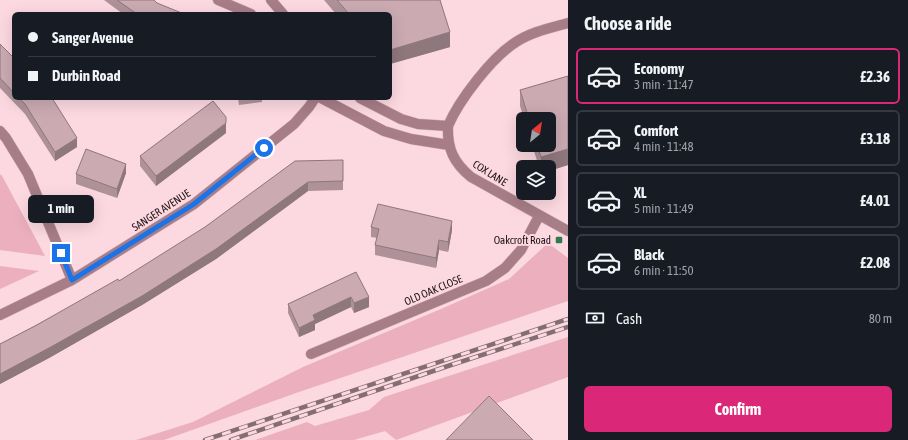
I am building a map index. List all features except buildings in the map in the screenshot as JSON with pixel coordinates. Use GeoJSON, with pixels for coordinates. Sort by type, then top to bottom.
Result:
{"type":"FeatureCollection","features":[{"type":"Feature","properties":{"kind":"street"},"geometry":{"type":"LineString","coordinates":[[218,0],[246,12]]}},
{"type":"Feature","properties":{"kind":"street"},"geometry":{"type":"LineString","coordinates":[[271,0],[281,12]]}},
{"type":"Feature","properties":{"kind":"street"},"geometry":{"type":"LineString","coordinates":[[364,100],[401,119],[418,124],[448,126],[452,115],[466,95],[484,71],[499,56],[522,39],[535,33],[568,23]]}},
{"type":"Feature","properties":{"kind":"street","name":"SANGER AVENUE"},"geometry":{"type":"LineString","coordinates":[[0,314],[72,280],[194,204],[294,124],[314,100]]}},
{"type":"Feature","properties":{"kind":"street"},"geometry":{"type":"LineString","coordinates":[[326,100],[384,131],[411,139],[449,145]]}},
{"type":"Feature","properties":{"kind":"street","name":"COX LANE"},"geometry":{"type":"LineString","coordinates":[[448,126],[449,145],[456,162],[471,177],[568,231]]}},
{"type":"Feature","properties":{"kind":"street"},"geometry":{"type":"LineString","coordinates":[[0,131],[6,138],[28,174],[72,280]]}},
{"type":"Feature","properties":{"kind":"street","name":"OLD OAK CLOSE"},"geometry":{"type":"LineString","coordinates":[[311,354],[486,281],[505,268],[521,250],[539,216]]}},
{"type":"Feature","properties":{"kind":"shaded area"},"geometry":{"type":"Polygon","coordinates":[[[1,174],[45,256],[0,250],[1,174]]]}},
{"type":"Feature","properties":{"kind":"shaded area"},"geometry":{"type":"Polygon","coordinates":[[[548,243],[568,258],[568,301],[299,392],[164,440],[136,440],[193,422],[303,367],[509,279],[548,243]]]}},
{"type":"Feature","properties":{"kind":"shaded area"},"geometry":{"type":"Polygon","coordinates":[[[0,266],[39,271],[0,289],[0,266]]]}},
{"type":"Feature","properties":{"kind":"shaded area"},"geometry":{"type":"Polygon","coordinates":[[[568,337],[568,377],[396,440],[385,431],[354,440],[255,440],[307,422],[315,426],[369,410],[384,397],[568,337]]]}},
{"type":"Feature","properties":{"kind":"railway"},"geometry":{"type":"LineString","coordinates":[[205,440],[568,319]]}},
{"type":"Feature","properties":{"kind":"railway"},"geometry":{"type":"LineString","coordinates":[[231,440],[568,327]]}},
{"type":"Feature","properties":{"kind":"place","name":"Oakcroft Road"},"geometry":{"type":"Point","coordinates":[559,240]}},
{"type":"Feature","properties":{"kind":"route"},"geometry":{"type":"LineString","coordinates":[[61,253],[72,280],[194,204],[264,148]]}}]}
